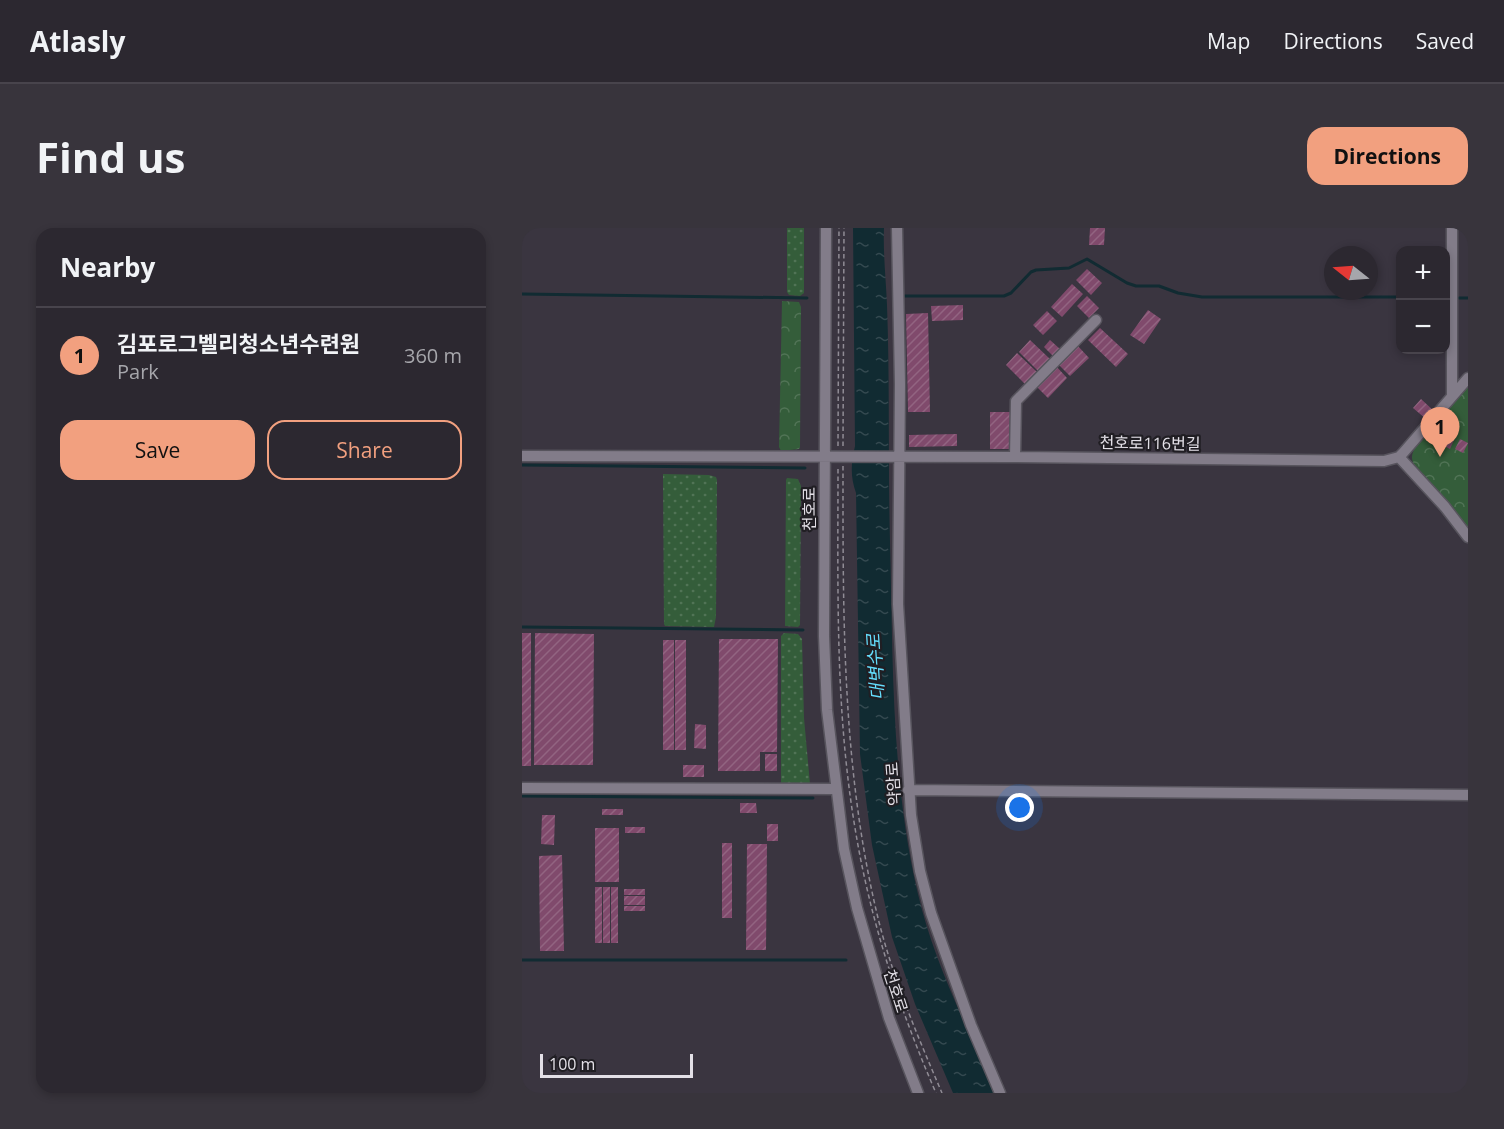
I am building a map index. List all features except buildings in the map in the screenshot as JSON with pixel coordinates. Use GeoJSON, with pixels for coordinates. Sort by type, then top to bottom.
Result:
{"type":"FeatureCollection","features":[{"type":"Feature","properties":{"kind":"street","name":"천호로"},"geometry":{"type":"LineString","coordinates":[[826,228],[824,636],[827,710],[835,789],[844,849],[872,967],[918,1093]]}},
{"type":"Feature","properties":{"kind":"street"},"geometry":{"type":"LineString","coordinates":[[897,228],[898,457]]}},
{"type":"Feature","properties":{"kind":"street"},"geometry":{"type":"LineString","coordinates":[[1452,228],[1452,396]]}},
{"type":"Feature","properties":{"kind":"street"},"geometry":{"type":"LineString","coordinates":[[1015,457],[1016,401],[1096,320]]}},
{"type":"Feature","properties":{"kind":"street"},"geometry":{"type":"LineString","coordinates":[[1468,378],[1399,457],[1445,507],[1468,537]]}},
{"type":"Feature","properties":{"kind":"street","name":"천호로116번길"},"geometry":{"type":"LineString","coordinates":[[522,456],[1015,457],[1377,461],[1399,457]]}},
{"type":"Feature","properties":{"kind":"street","name":"약암로"},"geometry":{"type":"LineString","coordinates":[[898,457],[898,604],[908,790],[920,871],[931,913],[971,1025],[1000,1093]]}},
{"type":"Feature","properties":{"kind":"street"},"geometry":{"type":"LineString","coordinates":[[522,788],[835,789]]}},
{"type":"Feature","properties":{"kind":"street"},"geometry":{"type":"LineString","coordinates":[[908,790],[1468,795]]}},
{"type":"Feature","properties":{"kind":"path"},"geometry":{"type":"LineString","coordinates":[[839,228],[844,664],[850,751],[859,822],[886,947],[909,1014],[942,1093]]}},
{"type":"Feature","properties":{"kind":"path"},"geometry":{"type":"LineString","coordinates":[[844,228],[839,675],[853,818],[879,938],[898,998],[936,1093]]}},
{"type":"Feature","properties":{"kind":"green space"},"geometry":{"type":"Polygon","coordinates":[[[787,228],[804,228],[804,293],[800,296],[789,295],[787,292],[787,228]]]}},
{"type":"Feature","properties":{"kind":"green space"},"geometry":{"type":"Polygon","coordinates":[[[782,301],[799,302],[801,307],[800,447],[781,451],[779,447],[782,301]]]}},
{"type":"Feature","properties":{"kind":"green space"},"geometry":{"type":"Polygon","coordinates":[[[1468,386],[1468,530],[1416,468],[1412,456],[1417,445],[1468,386]]]}},
{"type":"Feature","properties":{"kind":"green space"},"geometry":{"type":"Polygon","coordinates":[[[663,474],[709,475],[716,477],[717,480],[714,627],[665,626],[664,624],[663,474]]]}},
{"type":"Feature","properties":{"kind":"green space"},"geometry":{"type":"Polygon","coordinates":[[[787,478],[798,479],[801,486],[800,625],[798,627],[785,626],[787,478]]]}},
{"type":"Feature","properties":{"kind":"green space"},"geometry":{"type":"Polygon","coordinates":[[[784,633],[798,634],[802,639],[804,718],[810,784],[781,785],[781,636],[784,633]]]}},
{"type":"Feature","properties":{"kind":"water","name":"대벽수로"},"geometry":{"type":"Polygon","coordinates":[[[853,228],[884,228],[888,335],[893,674],[898,763],[909,851],[918,894],[933,945],[952,995],[996,1093],[953,1093],[915,1004],[892,937],[872,845],[860,754],[856,493],[852,469],[855,446],[853,228]]]}},
{"type":"Feature","properties":{"kind":"waterway"},"geometry":{"type":"LineString","coordinates":[[904,296],[1004,296],[1011,293],[1031,272],[1069,268],[1087,259],[1136,286],[1159,286],[1178,293],[1202,297],[1396,297]]}},
{"type":"Feature","properties":{"kind":"waterway"},"geometry":{"type":"LineString","coordinates":[[522,294],[807,298]]}},
{"type":"Feature","properties":{"kind":"waterway"},"geometry":{"type":"LineString","coordinates":[[1459,298],[1468,298]]}},
{"type":"Feature","properties":{"kind":"waterway"},"geometry":{"type":"LineString","coordinates":[[522,465],[805,468]]}},
{"type":"Feature","properties":{"kind":"waterway"},"geometry":{"type":"LineString","coordinates":[[522,627],[803,630]]}},
{"type":"Feature","properties":{"kind":"waterway"},"geometry":{"type":"LineString","coordinates":[[522,796],[813,798]]}},
{"type":"Feature","properties":{"kind":"waterway"},"geometry":{"type":"LineString","coordinates":[[522,960],[846,960]]}},
{"type":"Feature","properties":{"kind":"place","name":"김포로그벨리청소년수련원"},"geometry":{"type":"Point","coordinates":[1440,457]}}]}
